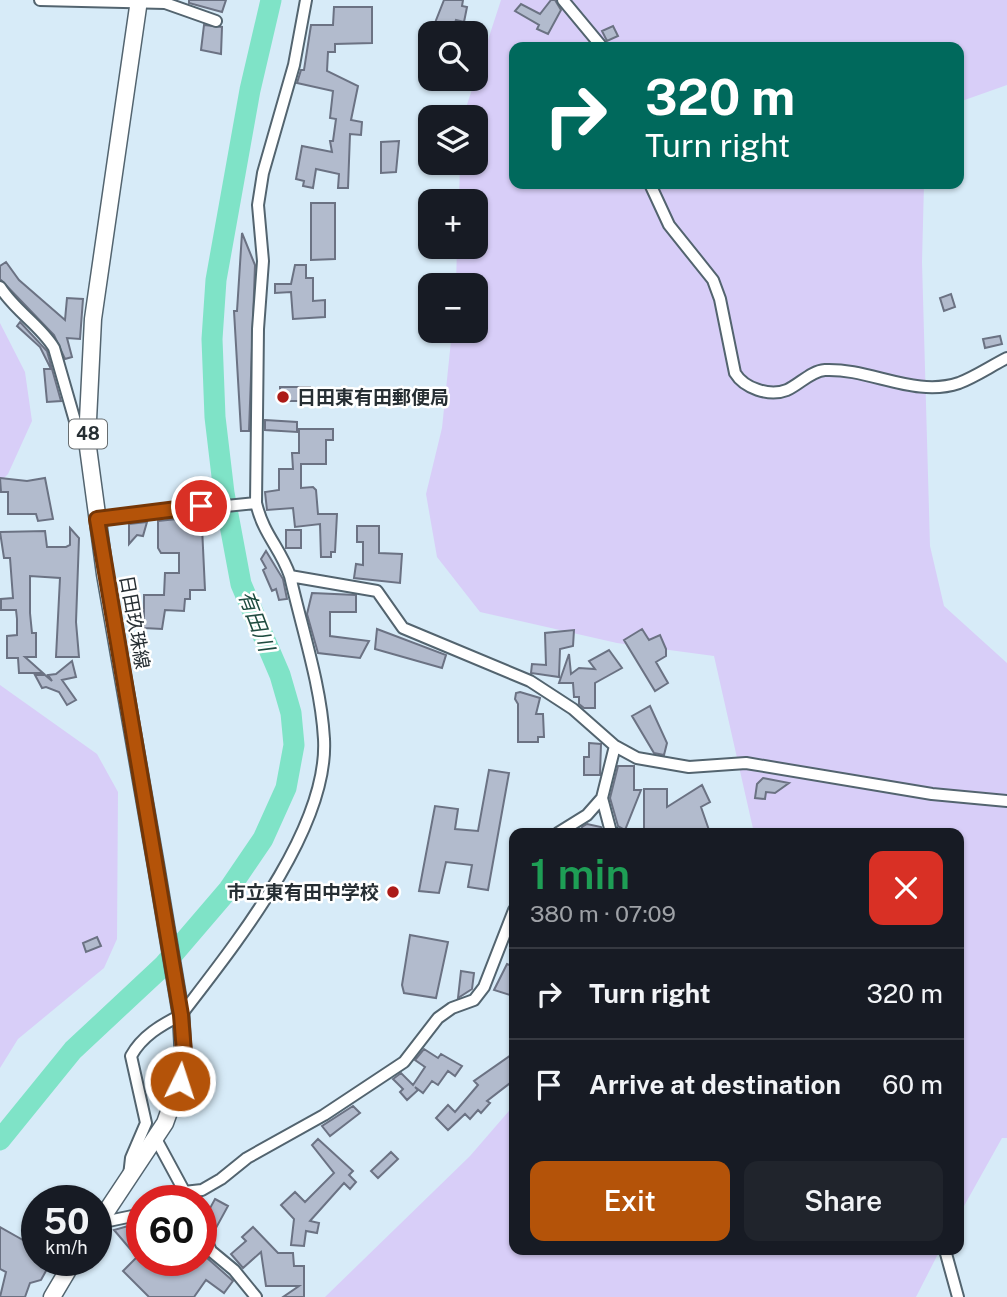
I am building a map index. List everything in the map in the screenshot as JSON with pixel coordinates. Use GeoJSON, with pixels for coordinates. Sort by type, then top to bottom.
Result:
{"type":"FeatureCollection","features":[{"type":"Feature","properties":{"kind":"main road","name":"日田玖珠線"},"geometry":{"type":"LineString","coordinates":[[112,1204],[156,1139],[174,1104],[184,1052],[156,866],[97,519],[88,440],[93,318],[139,0]]}},
{"type":"Feature","properties":{"kind":"main road"},"geometry":{"type":"LineString","coordinates":[[52,1297],[64,1276]]}},
{"type":"Feature","properties":{"kind":"street"},"geometry":{"type":"LineString","coordinates":[[40,0],[139,0],[165,3],[216,21]]}},
{"type":"Feature","properties":{"kind":"street"},"geometry":{"type":"LineString","coordinates":[[129,1178],[131,1158],[146,1123],[131,1056],[138,1044],[179,1008],[269,895],[292,852],[317,783],[324,741],[290,576],[284,560],[262,527],[256,503],[258,329],[263,261],[258,205],[262,173],[294,65],[306,0]]}},
{"type":"Feature","properties":{"kind":"street"},"geometry":{"type":"LineString","coordinates":[[563,0],[598,42]]}},
{"type":"Feature","properties":{"kind":"street"},"geometry":{"type":"LineString","coordinates":[[652,189],[669,225],[713,280],[720,299],[735,373],[741,382],[751,388],[786,391],[821,370],[873,375],[921,387],[941,387],[959,383],[1007,358]]}},
{"type":"Feature","properties":{"kind":"street"},"geometry":{"type":"LineString","coordinates":[[0,287],[12,305],[48,337],[54,348],[77,428],[88,440]]}},
{"type":"Feature","properties":{"kind":"street"},"geometry":{"type":"LineString","coordinates":[[97,519],[201,506],[256,503]]}},
{"type":"Feature","properties":{"kind":"street"},"geometry":{"type":"LineString","coordinates":[[290,576],[377,591],[403,628],[530,681],[573,709],[615,746],[637,758],[689,767],[746,763],[932,794],[1007,801]]}},
{"type":"Feature","properties":{"kind":"street"},"geometry":{"type":"LineString","coordinates":[[566,828],[587,815],[602,798],[615,746]]}},
{"type":"Feature","properties":{"kind":"street"},"geometry":{"type":"LineString","coordinates":[[602,798],[610,828]]}},
{"type":"Feature","properties":{"kind":"street"},"geometry":{"type":"LineString","coordinates":[[211,1185],[247,1158],[324,1115],[404,1062],[438,1018],[452,1007],[474,1000],[484,987],[509,924]]}},
{"type":"Feature","properties":{"kind":"street"},"geometry":{"type":"LineString","coordinates":[[156,1139],[181,1185]]}},
{"type":"Feature","properties":{"kind":"street"},"geometry":{"type":"LineString","coordinates":[[946,1255],[958,1297]]}},
{"type":"Feature","properties":{"kind":"street"},"geometry":{"type":"LineString","coordinates":[[217,1256],[234,1270],[256,1297]]}},
{"type":"Feature","properties":{"kind":"shaded area"},"geometry":{"type":"Polygon","coordinates":[[[501,0],[1007,0],[1007,85],[964,100],[964,42],[509,42],[509,189],[924,189],[922,262],[930,546],[944,606],[1007,663],[1007,1138],[1002,1138],[964,1206],[964,828],[753,828],[714,656],[617,643],[480,612],[437,557],[426,494],[442,428],[451,343],[488,343],[488,273],[456,273],[457,259],[488,259],[488,189],[459,189],[460,175],[488,175],[488,105],[467,105],[471,91],[488,91],[488,40],[501,0]]]}},
{"type":"Feature","properties":{"kind":"shaded area"},"geometry":{"type":"Polygon","coordinates":[[[0,323],[25,372],[32,421],[8,474],[0,482],[0,323]]]}},
{"type":"Feature","properties":{"kind":"shaded area"},"geometry":{"type":"Polygon","coordinates":[[[0,685],[97,754],[118,792],[117,939],[104,968],[18,1039],[0,1068],[0,685]]]}},
{"type":"Feature","properties":{"kind":"shaded area"},"geometry":{"type":"Polygon","coordinates":[[[509,1111],[509,1255],[937,1255],[916,1297],[325,1297],[470,1156],[509,1111]]]}},
{"type":"Feature","properties":{"kind":"building"},"geometry":{"type":"Polygon","coordinates":[[[189,0],[226,0],[222,12],[189,3],[189,0]]]}},
{"type":"Feature","properties":{"kind":"building"},"geometry":{"type":"Polygon","coordinates":[[[444,0],[463,0],[462,6],[467,7],[464,21],[436,21],[444,0]]]}},
{"type":"Feature","properties":{"kind":"building"},"geometry":{"type":"Polygon","coordinates":[[[551,0],[555,0],[561,10],[548,34],[537,29],[539,25],[515,11],[521,4],[540,14],[551,0]]]}},
{"type":"Feature","properties":{"kind":"building"},"geometry":{"type":"Polygon","coordinates":[[[334,7],[372,7],[372,43],[335,44],[335,52],[328,52],[327,71],[358,86],[351,120],[362,122],[361,135],[350,134],[348,188],[338,188],[339,174],[316,169],[313,188],[303,186],[304,181],[296,179],[302,146],[332,152],[330,141],[333,141],[336,119],[330,118],[333,91],[297,83],[301,70],[304,70],[311,25],[333,25],[334,7]]]}},
{"type":"Feature","properties":{"kind":"building"},"geometry":{"type":"Polygon","coordinates":[[[204,25],[222,27],[221,54],[201,50],[204,25]]]}},
{"type":"Feature","properties":{"kind":"building"},"geometry":{"type":"Polygon","coordinates":[[[613,26],[618,36],[607,41],[602,31],[613,26]]]}},
{"type":"Feature","properties":{"kind":"building"},"geometry":{"type":"Polygon","coordinates":[[[399,141],[396,172],[381,173],[381,142],[399,141]]]}},
{"type":"Feature","properties":{"kind":"building"},"geometry":{"type":"Polygon","coordinates":[[[311,203],[335,203],[335,259],[311,260],[311,203]]]}},
{"type":"Feature","properties":{"kind":"building"},"geometry":{"type":"Polygon","coordinates":[[[242,233],[255,265],[249,431],[241,431],[234,311],[237,311],[242,233]]]}},
{"type":"Feature","properties":{"kind":"building"},"geometry":{"type":"Polygon","coordinates":[[[6,262],[19,280],[65,320],[67,298],[83,299],[80,339],[67,338],[72,357],[65,359],[54,335],[0,279],[0,266],[6,262]]]}},
{"type":"Feature","properties":{"kind":"building"},"geometry":{"type":"Polygon","coordinates":[[[295,265],[306,265],[306,278],[313,278],[313,301],[325,300],[325,317],[293,319],[291,292],[275,293],[275,284],[291,284],[295,265]]]}},
{"type":"Feature","properties":{"kind":"building"},"geometry":{"type":"Polygon","coordinates":[[[951,294],[955,307],[944,311],[940,298],[951,294]]]}},
{"type":"Feature","properties":{"kind":"building"},"geometry":{"type":"Polygon","coordinates":[[[20,322],[47,351],[61,401],[47,402],[44,369],[51,369],[40,347],[17,326],[20,322]]]}},
{"type":"Feature","properties":{"kind":"building"},"geometry":{"type":"Polygon","coordinates":[[[1000,336],[1002,344],[985,348],[983,339],[1000,336]]]}},
{"type":"Feature","properties":{"kind":"building"},"geometry":{"type":"Polygon","coordinates":[[[280,387],[310,387],[309,401],[280,401],[280,387]]]}},
{"type":"Feature","properties":{"kind":"building"},"geometry":{"type":"Polygon","coordinates":[[[265,420],[297,422],[297,432],[265,430],[265,420]]]}},
{"type":"Feature","properties":{"kind":"building"},"geometry":{"type":"Polygon","coordinates":[[[299,429],[333,429],[333,440],[326,440],[326,464],[301,464],[301,488],[313,487],[316,490],[318,514],[337,514],[335,552],[331,552],[331,557],[321,557],[320,524],[295,527],[293,508],[267,510],[265,492],[279,490],[279,469],[293,469],[292,453],[299,453],[299,429]]]}},
{"type":"Feature","properties":{"kind":"building"},"geometry":{"type":"Polygon","coordinates":[[[0,478],[27,481],[45,478],[53,519],[38,521],[36,514],[8,514],[8,492],[1,492],[0,478]]]}},
{"type":"Feature","properties":{"kind":"building"},"geometry":{"type":"Polygon","coordinates":[[[196,517],[197,527],[202,527],[205,590],[190,590],[190,599],[185,599],[184,611],[165,610],[162,629],[144,628],[144,595],[164,595],[165,573],[179,573],[179,553],[161,553],[158,548],[158,521],[196,517]]]}},
{"type":"Feature","properties":{"kind":"building"},"geometry":{"type":"Polygon","coordinates":[[[147,522],[143,536],[137,535],[129,544],[129,524],[147,522]]]}},
{"type":"Feature","properties":{"kind":"building"},"geometry":{"type":"Polygon","coordinates":[[[357,526],[379,526],[379,553],[402,554],[400,583],[354,578],[356,564],[363,565],[363,542],[357,542],[357,526]]]}},
{"type":"Feature","properties":{"kind":"building"},"geometry":{"type":"Polygon","coordinates":[[[70,528],[79,538],[76,622],[79,657],[56,657],[60,578],[30,576],[30,613],[32,633],[36,633],[36,657],[25,657],[43,673],[19,673],[18,658],[7,658],[7,636],[17,635],[17,619],[16,610],[1,610],[1,599],[13,598],[10,558],[4,558],[0,532],[45,531],[47,547],[66,547],[70,545],[70,528]]]}},
{"type":"Feature","properties":{"kind":"building"},"geometry":{"type":"Polygon","coordinates":[[[286,530],[301,530],[301,548],[286,548],[286,530]]]}},
{"type":"Feature","properties":{"kind":"building"},"geometry":{"type":"Polygon","coordinates":[[[266,551],[283,579],[287,599],[279,600],[276,589],[272,591],[261,559],[266,551]]]}},
{"type":"Feature","properties":{"kind":"building"},"geometry":{"type":"Polygon","coordinates":[[[312,593],[356,595],[356,612],[330,612],[330,636],[369,641],[360,658],[318,653],[307,614],[312,593]]]}},
{"type":"Feature","properties":{"kind":"building"},"geometry":{"type":"Polygon","coordinates":[[[377,629],[446,655],[442,668],[375,649],[377,629]]]}},
{"type":"Feature","properties":{"kind":"building"},"geometry":{"type":"Polygon","coordinates":[[[642,629],[649,640],[660,635],[666,649],[666,656],[656,662],[668,683],[655,691],[624,640],[642,629]]]}},
{"type":"Feature","properties":{"kind":"building"},"geometry":{"type":"Polygon","coordinates":[[[574,630],[573,646],[560,649],[559,677],[531,673],[532,664],[546,665],[545,633],[574,630]]]}},
{"type":"Feature","properties":{"kind":"building"},"geometry":{"type":"Polygon","coordinates":[[[609,650],[622,668],[595,683],[595,708],[584,708],[579,704],[579,697],[574,697],[573,683],[559,683],[569,654],[571,674],[579,668],[595,669],[589,661],[609,650]]]}},
{"type":"Feature","properties":{"kind":"building"},"geometry":{"type":"Polygon","coordinates":[[[72,661],[76,677],[62,680],[76,700],[67,705],[59,692],[42,688],[35,675],[45,675],[52,681],[48,675],[56,674],[72,661]]]}},
{"type":"Feature","properties":{"kind":"building"},"geometry":{"type":"Polygon","coordinates":[[[516,693],[540,698],[536,714],[543,714],[544,737],[538,737],[538,742],[518,742],[518,704],[515,699],[516,693]]]}},
{"type":"Feature","properties":{"kind":"building"},"geometry":{"type":"Polygon","coordinates":[[[650,706],[667,743],[664,755],[654,753],[632,716],[650,706]]]}},
{"type":"Feature","properties":{"kind":"building"},"geometry":{"type":"Polygon","coordinates":[[[589,743],[601,744],[600,775],[584,775],[584,757],[589,757],[589,743]]]}},
{"type":"Feature","properties":{"kind":"building"},"geometry":{"type":"Polygon","coordinates":[[[618,766],[634,766],[634,790],[641,790],[626,828],[618,826],[610,798],[618,766]]]}},
{"type":"Feature","properties":{"kind":"building"},"geometry":{"type":"Polygon","coordinates":[[[489,770],[509,773],[488,890],[468,887],[472,865],[446,862],[439,893],[419,891],[435,806],[458,809],[455,829],[478,831],[489,770]]]}},
{"type":"Feature","properties":{"kind":"building"},"geometry":{"type":"Polygon","coordinates":[[[763,778],[789,783],[775,793],[766,792],[765,799],[755,798],[757,784],[763,778]]]}},
{"type":"Feature","properties":{"kind":"building"},"geometry":{"type":"Polygon","coordinates":[[[702,785],[710,802],[701,807],[708,828],[644,828],[644,789],[667,789],[667,807],[702,785]]]}},
{"type":"Feature","properties":{"kind":"building"},"geometry":{"type":"Polygon","coordinates":[[[587,824],[601,828],[582,828],[587,824]]]}},
{"type":"Feature","properties":{"kind":"building"},"geometry":{"type":"Polygon","coordinates":[[[410,935],[448,942],[436,998],[404,993],[402,985],[410,935]]]}},
{"type":"Feature","properties":{"kind":"building"},"geometry":{"type":"Polygon","coordinates":[[[97,937],[101,946],[86,952],[83,943],[97,937]]]}},
{"type":"Feature","properties":{"kind":"building"},"geometry":{"type":"Polygon","coordinates":[[[507,964],[509,965],[509,995],[494,990],[507,964]]]}},
{"type":"Feature","properties":{"kind":"building"},"geometry":{"type":"Polygon","coordinates":[[[461,971],[474,973],[472,989],[458,998],[461,971]]]}},
{"type":"Feature","properties":{"kind":"building"},"geometry":{"type":"Polygon","coordinates":[[[424,1049],[438,1058],[441,1054],[462,1066],[455,1076],[448,1071],[438,1085],[432,1081],[423,1093],[415,1087],[418,1090],[407,1100],[400,1092],[403,1089],[393,1079],[401,1073],[413,1085],[425,1067],[415,1060],[424,1049]]]}},
{"type":"Feature","properties":{"kind":"building"},"geometry":{"type":"Polygon","coordinates":[[[509,1056],[509,1084],[487,1101],[490,1103],[481,1113],[478,1110],[470,1119],[465,1114],[448,1130],[436,1118],[448,1105],[455,1112],[478,1085],[474,1081],[509,1056]]]}},
{"type":"Feature","properties":{"kind":"building"},"geometry":{"type":"Polygon","coordinates":[[[353,1106],[360,1113],[330,1136],[322,1126],[353,1106]]]}},
{"type":"Feature","properties":{"kind":"building"},"geometry":{"type":"Polygon","coordinates":[[[318,1139],[353,1171],[349,1175],[356,1182],[350,1189],[344,1183],[310,1221],[319,1223],[317,1233],[306,1231],[304,1246],[291,1245],[294,1219],[281,1205],[295,1192],[305,1202],[334,1173],[312,1145],[318,1139]]]}},
{"type":"Feature","properties":{"kind":"building"},"geometry":{"type":"Polygon","coordinates":[[[391,1152],[398,1159],[378,1178],[371,1171],[391,1152]]]}},
{"type":"Feature","properties":{"kind":"building"},"geometry":{"type":"Polygon","coordinates":[[[217,1200],[228,1206],[217,1226],[217,1200]]]}},
{"type":"Feature","properties":{"kind":"building"},"geometry":{"type":"Polygon","coordinates":[[[0,1227],[21,1239],[21,1276],[43,1276],[41,1280],[30,1283],[25,1297],[0,1297],[6,1272],[0,1269],[0,1227]]]}},
{"type":"Feature","properties":{"kind":"building"},"geometry":{"type":"Polygon","coordinates":[[[126,1227],[126,1244],[114,1230],[126,1227]]]}},
{"type":"Feature","properties":{"kind":"building"},"geometry":{"type":"Polygon","coordinates":[[[253,1227],[278,1253],[293,1253],[294,1266],[304,1266],[304,1297],[283,1297],[299,1286],[266,1286],[261,1252],[243,1268],[231,1254],[246,1241],[242,1237],[253,1227]]]}},
{"type":"Feature","properties":{"kind":"building"},"geometry":{"type":"Polygon","coordinates":[[[217,1267],[233,1281],[224,1293],[206,1280],[194,1297],[149,1297],[128,1276],[217,1276],[217,1267]]]}},
{"type":"Feature","properties":{"kind":"waterway","name":"有田川"},"geometry":{"type":"LineString","coordinates":[[0,1140],[73,1050],[163,966],[229,889],[263,839],[286,788],[294,745],[291,713],[280,675],[241,584],[224,493],[215,417],[212,339],[216,280],[250,90],[271,0]]}},
{"type":"Feature","properties":{"kind":"place","name":"日田東有田郵便局"},"geometry":{"type":"Point","coordinates":[283,397]}},
{"type":"Feature","properties":{"kind":"place","name":"市立東有田中学校"},"geometry":{"type":"Point","coordinates":[393,892]}},
{"type":"Feature","properties":{"kind":"route"},"geometry":{"type":"LineString","coordinates":[[180,1081],[184,1052],[181,1015],[97,519],[201,506]]}}]}
